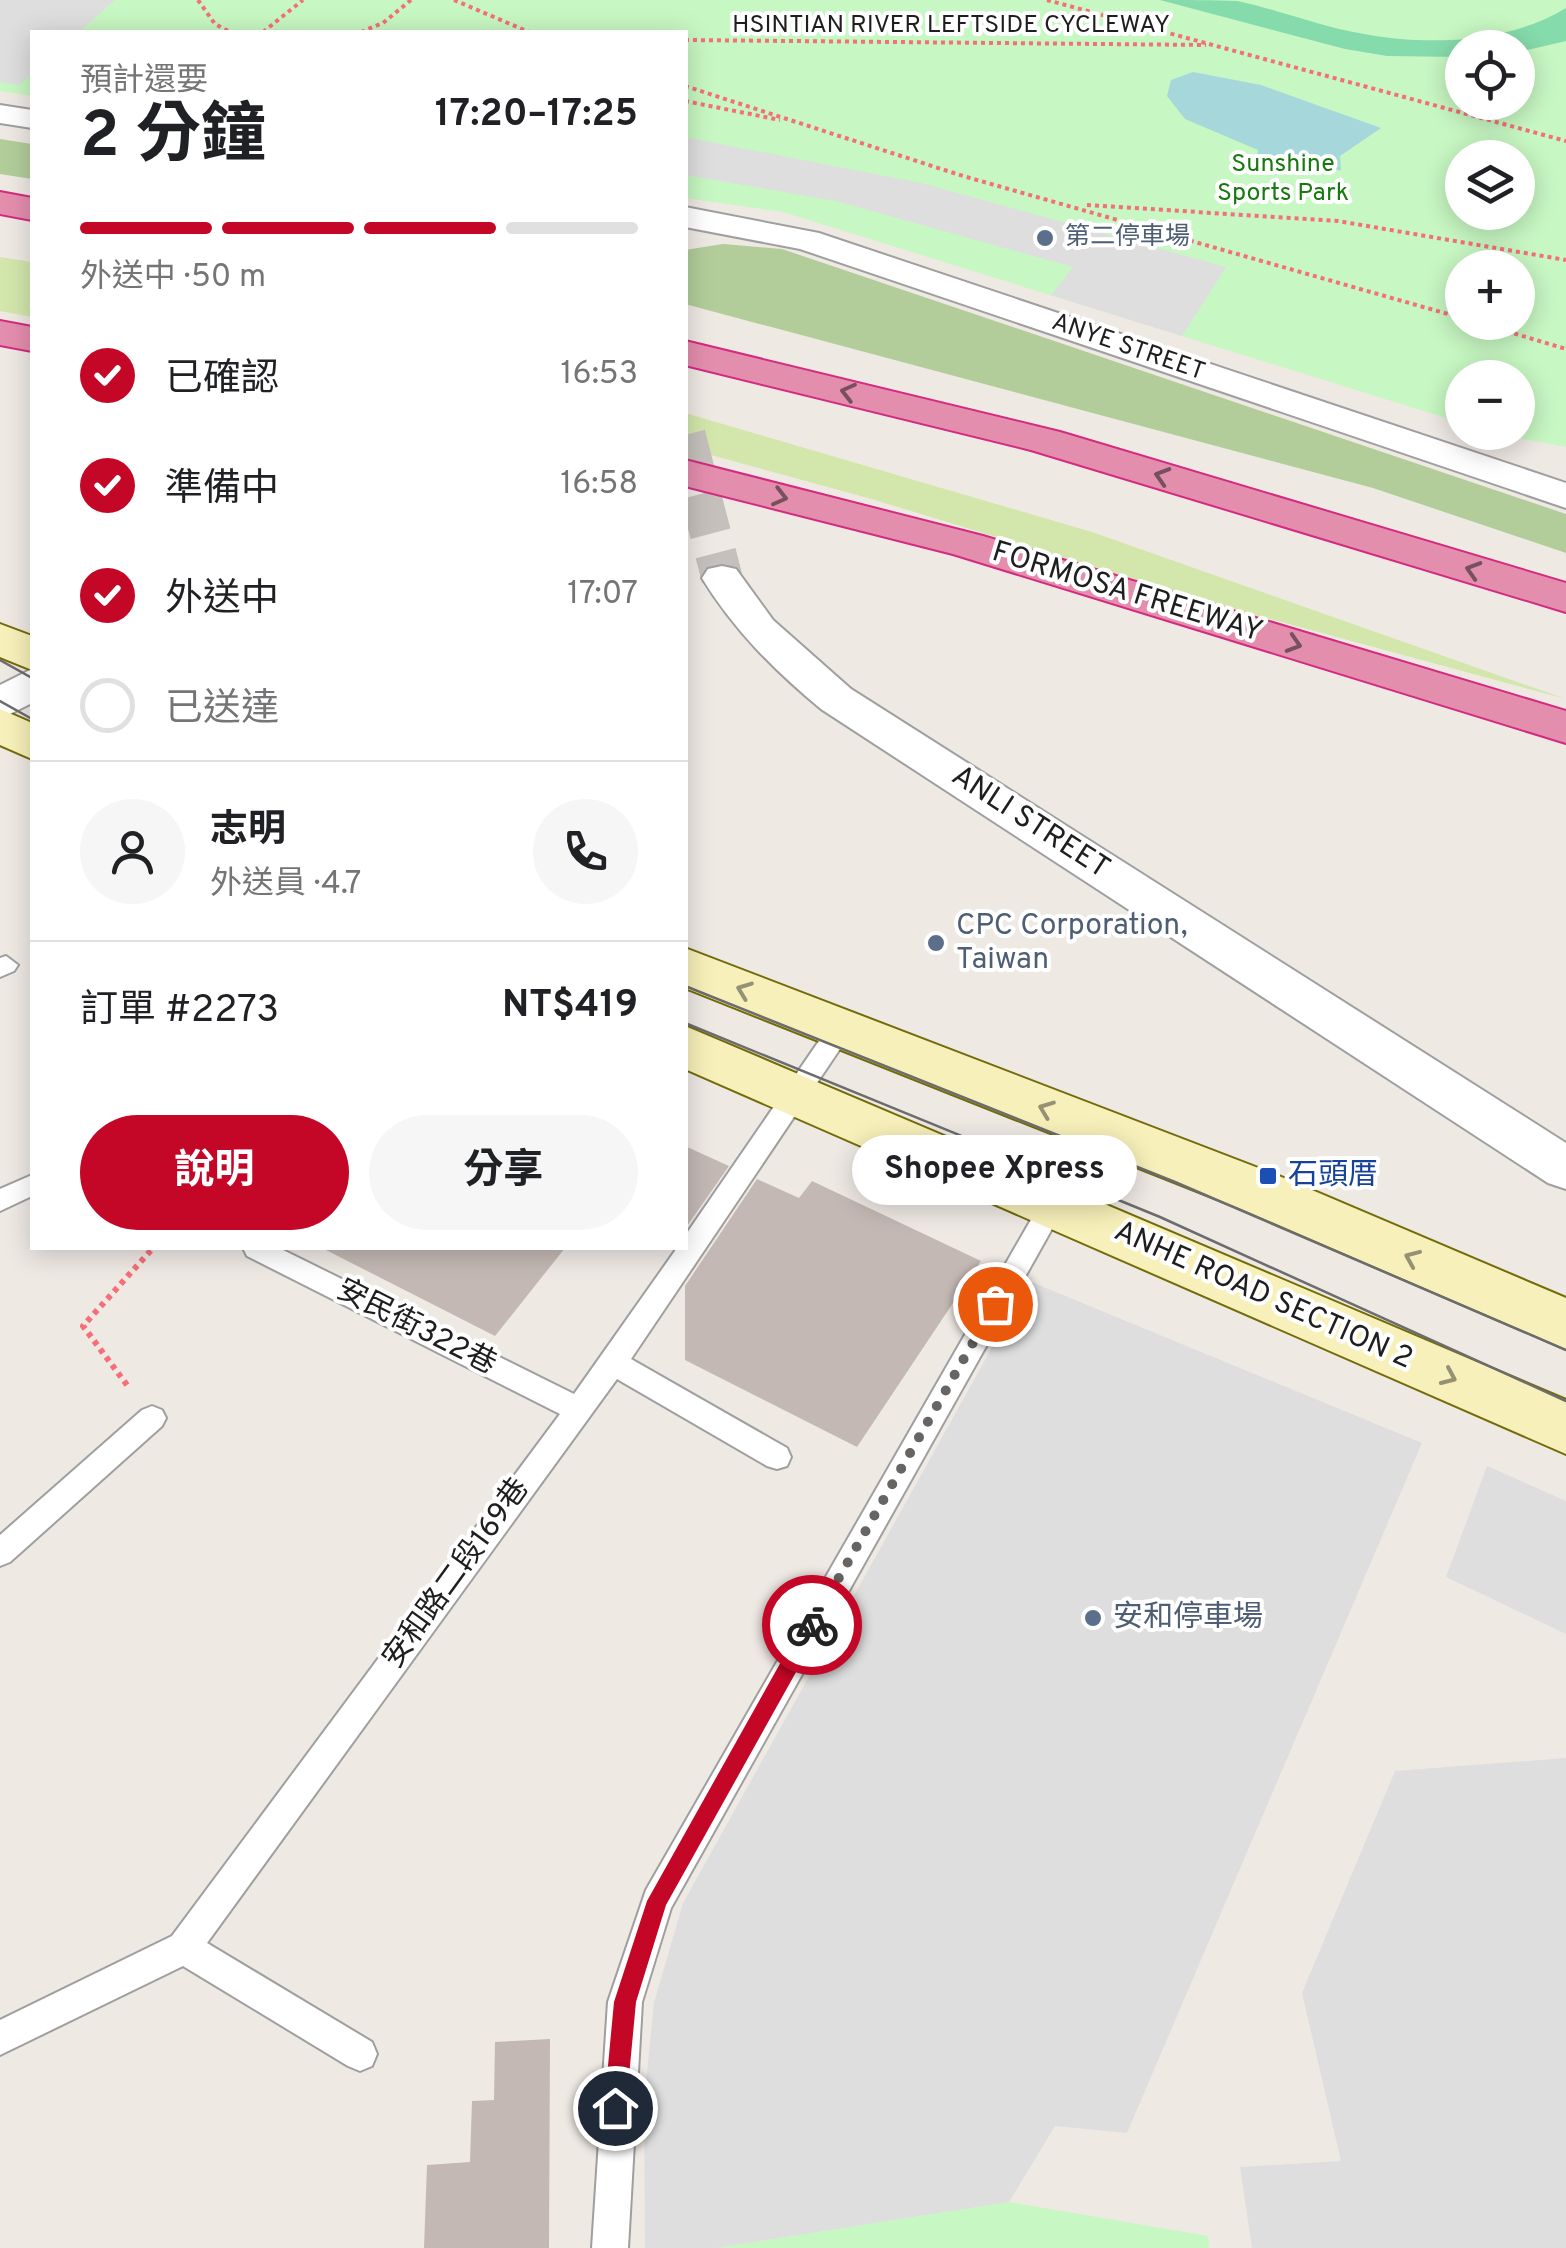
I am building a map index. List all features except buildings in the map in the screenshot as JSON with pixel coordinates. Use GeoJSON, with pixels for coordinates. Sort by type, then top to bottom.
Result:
{"type":"FeatureCollection","features":[{"type":"Feature","properties":{"kind":"highway"},"geometry":{"type":"LineString","coordinates":[[0,203],[30,208]]}},
{"type":"Feature","properties":{"kind":"highway"},"geometry":{"type":"LineString","coordinates":[[0,333],[30,338]]}},
{"type":"Feature","properties":{"kind":"highway"},"geometry":{"type":"LineString","coordinates":[[688,354],[1046,441],[1566,598]]}},
{"type":"Feature","properties":{"kind":"highway","name":"FORMOSA FREEWAY"},"geometry":{"type":"LineString","coordinates":[[688,474],[968,545],[1566,727]]}},
{"type":"Feature","properties":{"kind":"main road"},"geometry":{"type":"LineString","coordinates":[[0,638],[30,655]]}},
{"type":"Feature","properties":{"kind":"main road"},"geometry":{"type":"LineString","coordinates":[[0,725],[30,741]]}},
{"type":"Feature","properties":{"kind":"main road"},"geometry":{"type":"LineString","coordinates":[[688,968],[1259,1192],[1566,1324]]}},
{"type":"Feature","properties":{"kind":"main road","name":"ANHE ROAD SECTION 2"},"geometry":{"type":"LineString","coordinates":[[688,1047],[1566,1428]]}},
{"type":"Feature","properties":{"kind":"street"},"geometry":{"type":"LineString","coordinates":[[0,114],[30,119]]}},
{"type":"Feature","properties":{"kind":"street","name":"ANYE STREET"},"geometry":{"type":"LineString","coordinates":[[688,218],[807,240],[1566,496]]}},
{"type":"Feature","properties":{"kind":"street","name":"ANLI STREET"},"geometry":{"type":"LineString","coordinates":[[722,578],[740,610],[777,651],[836,699],[1566,1169]]}},
{"type":"Feature","properties":{"kind":"street"},"geometry":{"type":"LineString","coordinates":[[0,706],[30,684]]}},
{"type":"Feature","properties":{"kind":"lane","name":"安和路二段169巷"},"geometry":{"type":"LineString","coordinates":[[0,2038],[184,1948],[612,1363],[840,1028]]}},
{"type":"Feature","properties":{"kind":"lane"},"geometry":{"type":"LineString","coordinates":[[0,1201],[30,1186]]}},
{"type":"Feature","properties":{"kind":"lane"},"geometry":{"type":"LineString","coordinates":[[610,2248],[625,2002],[657,1901],[1053,1204]]}},
{"type":"Feature","properties":{"kind":"lane","name":"安民街322巷"},"geometry":{"type":"LineString","coordinates":[[260,1250],[577,1409]]}},
{"type":"Feature","properties":{"kind":"lane"},"geometry":{"type":"LineString","coordinates":[[612,1363],[777,1456]]}},
{"type":"Feature","properties":{"kind":"lane"},"geometry":{"type":"LineString","coordinates":[[0,1553],[152,1418]]}},
{"type":"Feature","properties":{"kind":"lane"},"geometry":{"type":"LineString","coordinates":[[184,1948],[360,2054]]}},
{"type":"Feature","properties":{"kind":"path"},"geometry":{"type":"LineString","coordinates":[[198,0],[215,24],[226,30]]}},
{"type":"Feature","properties":{"kind":"path"},"geometry":{"type":"LineString","coordinates":[[266,30],[303,0]]}},
{"type":"Feature","properties":{"kind":"path"},"geometry":{"type":"LineString","coordinates":[[366,30],[383,23],[411,0]]}},
{"type":"Feature","properties":{"kind":"path"},"geometry":{"type":"LineString","coordinates":[[454,0],[524,30]]}},
{"type":"Feature","properties":{"kind":"path","name":"HSINTIAN RIVER LEFTSIDE CYCLEWAY"},"geometry":{"type":"LineString","coordinates":[[1047,0],[1566,141]]}},
{"type":"Feature","properties":{"kind":"path","name":"HSINTIAN RIVER LEFTSIDE CYCLEWAY"},"geometry":{"type":"LineString","coordinates":[[688,40],[1217,45]]}},
{"type":"Feature","properties":{"kind":"path"},"geometry":{"type":"LineString","coordinates":[[688,87],[963,176],[1445,313]]}},
{"type":"Feature","properties":{"kind":"path"},"geometry":{"type":"LineString","coordinates":[[688,102],[810,126]]}},
{"type":"Feature","properties":{"kind":"path"},"geometry":{"type":"LineString","coordinates":[[1070,204],[1338,222],[1566,260]]}},
{"type":"Feature","properties":{"kind":"path"},"geometry":{"type":"LineString","coordinates":[[1535,340],[1566,349]]}},
{"type":"Feature","properties":{"kind":"path"},"geometry":{"type":"LineString","coordinates":[[151,1250],[83,1326],[152,1418]]}},
{"type":"Feature","properties":{"kind":"green space","name":"Sunshine Sports Park"},"geometry":{"type":"Polygon","coordinates":[[[0,0],[1566,0],[1566,447],[1535,441],[1535,360],[1445,360],[1445,418],[783,212],[688,198],[688,30],[30,30],[30,96],[0,91],[0,0]]]}},
{"type":"Feature","properties":{"kind":"green space"},"geometry":{"type":"Polygon","coordinates":[[[1160,0],[1237,1],[1348,31],[1389,38],[1445,40],[1445,57],[1387,56],[1345,49],[1160,0]]]}},
{"type":"Feature","properties":{"kind":"green space"},"geometry":{"type":"Polygon","coordinates":[[[1566,8],[1566,41],[1535,48],[1535,30],[1515,30],[1566,8]]]}},
{"type":"Feature","properties":{"kind":"green space"},"geometry":{"type":"Polygon","coordinates":[[[0,139],[30,144],[30,179],[0,174],[0,139]]]}},
{"type":"Feature","properties":{"kind":"green space"},"geometry":{"type":"Polygon","coordinates":[[[723,244],[782,249],[1566,514],[1566,553],[1373,488],[688,305],[688,250],[723,244]]]}},
{"type":"Feature","properties":{"kind":"green space"},"geometry":{"type":"Polygon","coordinates":[[[0,257],[30,262],[30,317],[0,311],[0,257]]]}},
{"type":"Feature","properties":{"kind":"green space"},"geometry":{"type":"Polygon","coordinates":[[[688,414],[1092,532],[1566,699],[1222,606],[875,500],[688,449],[688,414]]]}},
{"type":"Feature","properties":{"kind":"green space"},"geometry":{"type":"Polygon","coordinates":[[[1009,2202],[1208,2236],[1209,2248],[716,2248],[1009,2202]]]}},
{"type":"Feature","properties":{"kind":"shaded area"},"geometry":{"type":"Polygon","coordinates":[[[0,0],[115,0],[81,30],[30,30],[30,75],[19,85],[0,82],[0,0]]]}},
{"type":"Feature","properties":{"kind":"shaded area","name":"第二停車場"},"geometry":{"type":"Polygon","coordinates":[[[688,138],[921,183],[1226,267],[1182,336],[1051,295],[1073,267],[836,201],[688,176],[688,138]]]}},
{"type":"Feature","properties":{"kind":"shaded area","name":"安和停車場"},"geometry":{"type":"Polygon","coordinates":[[[1029,1281],[1422,1443],[1127,2133],[1055,2126],[1009,2202],[716,2248],[645,2248],[644,2102],[654,2003],[683,1903],[1029,1281]]]}},
{"type":"Feature","properties":{"kind":"shaded area"},"geometry":{"type":"Polygon","coordinates":[[[1487,1466],[1566,1501],[1566,1634],[1446,1577],[1487,1466]]]}},
{"type":"Feature","properties":{"kind":"shaded area"},"geometry":{"type":"Polygon","coordinates":[[[1566,1758],[1566,2248],[1252,2248],[1240,2167],[1341,2161],[1302,1993],[1395,1771],[1566,1758]]]}},
{"type":"Feature","properties":{"kind":"water"},"geometry":{"type":"Polygon","coordinates":[[[1193,72],[1261,85],[1381,128],[1340,156],[1341,170],[1274,175],[1256,161],[1258,150],[1185,119],[1167,96],[1171,80],[1193,72]]]}},
{"type":"Feature","properties":{"kind":"tunnel"},"geometry":{"type":"LineString","coordinates":[[688,447],[722,578]]}},
{"type":"Feature","properties":{"kind":"tram line"},"geometry":{"type":"LineString","coordinates":[[0,660],[30,677]]}},
{"type":"Feature","properties":{"kind":"tram line"},"geometry":{"type":"LineString","coordinates":[[0,701],[30,718]]}},
{"type":"Feature","properties":{"kind":"tram line"},"geometry":{"type":"LineString","coordinates":[[688,987],[1175,1182],[1566,1350]]}},
{"type":"Feature","properties":{"kind":"tram line"},"geometry":{"type":"LineString","coordinates":[[688,1024],[1160,1217],[1566,1401]]}},
{"type":"Feature","properties":{"kind":"way so far"},"geometry":{"type":"LineString","coordinates":[[812,1625],[995,1304]]}},
{"type":"Feature","properties":{"kind":"place","name":"第二停車場"},"geometry":{"type":"Point","coordinates":[1045,238]}},
{"type":"Feature","properties":{"kind":"place","name":"CPC Corporation, Taiwan"},"geometry":{"type":"Point","coordinates":[936,943]}},
{"type":"Feature","properties":{"kind":"place","name":"石頭厝"},"geometry":{"type":"Point","coordinates":[1268,1176]}},
{"type":"Feature","properties":{"kind":"place","name":"Shopee Xpress"},"geometry":{"type":"Point","coordinates":[995,1304]}},
{"type":"Feature","properties":{"kind":"place","name":"安和停車場"},"geometry":{"type":"Point","coordinates":[1093,1618]}},
{"type":"Feature","properties":{"kind":"route"},"geometry":{"type":"LineString","coordinates":[[615,2108],[625,2002],[657,1901],[812,1625]]}}]}
